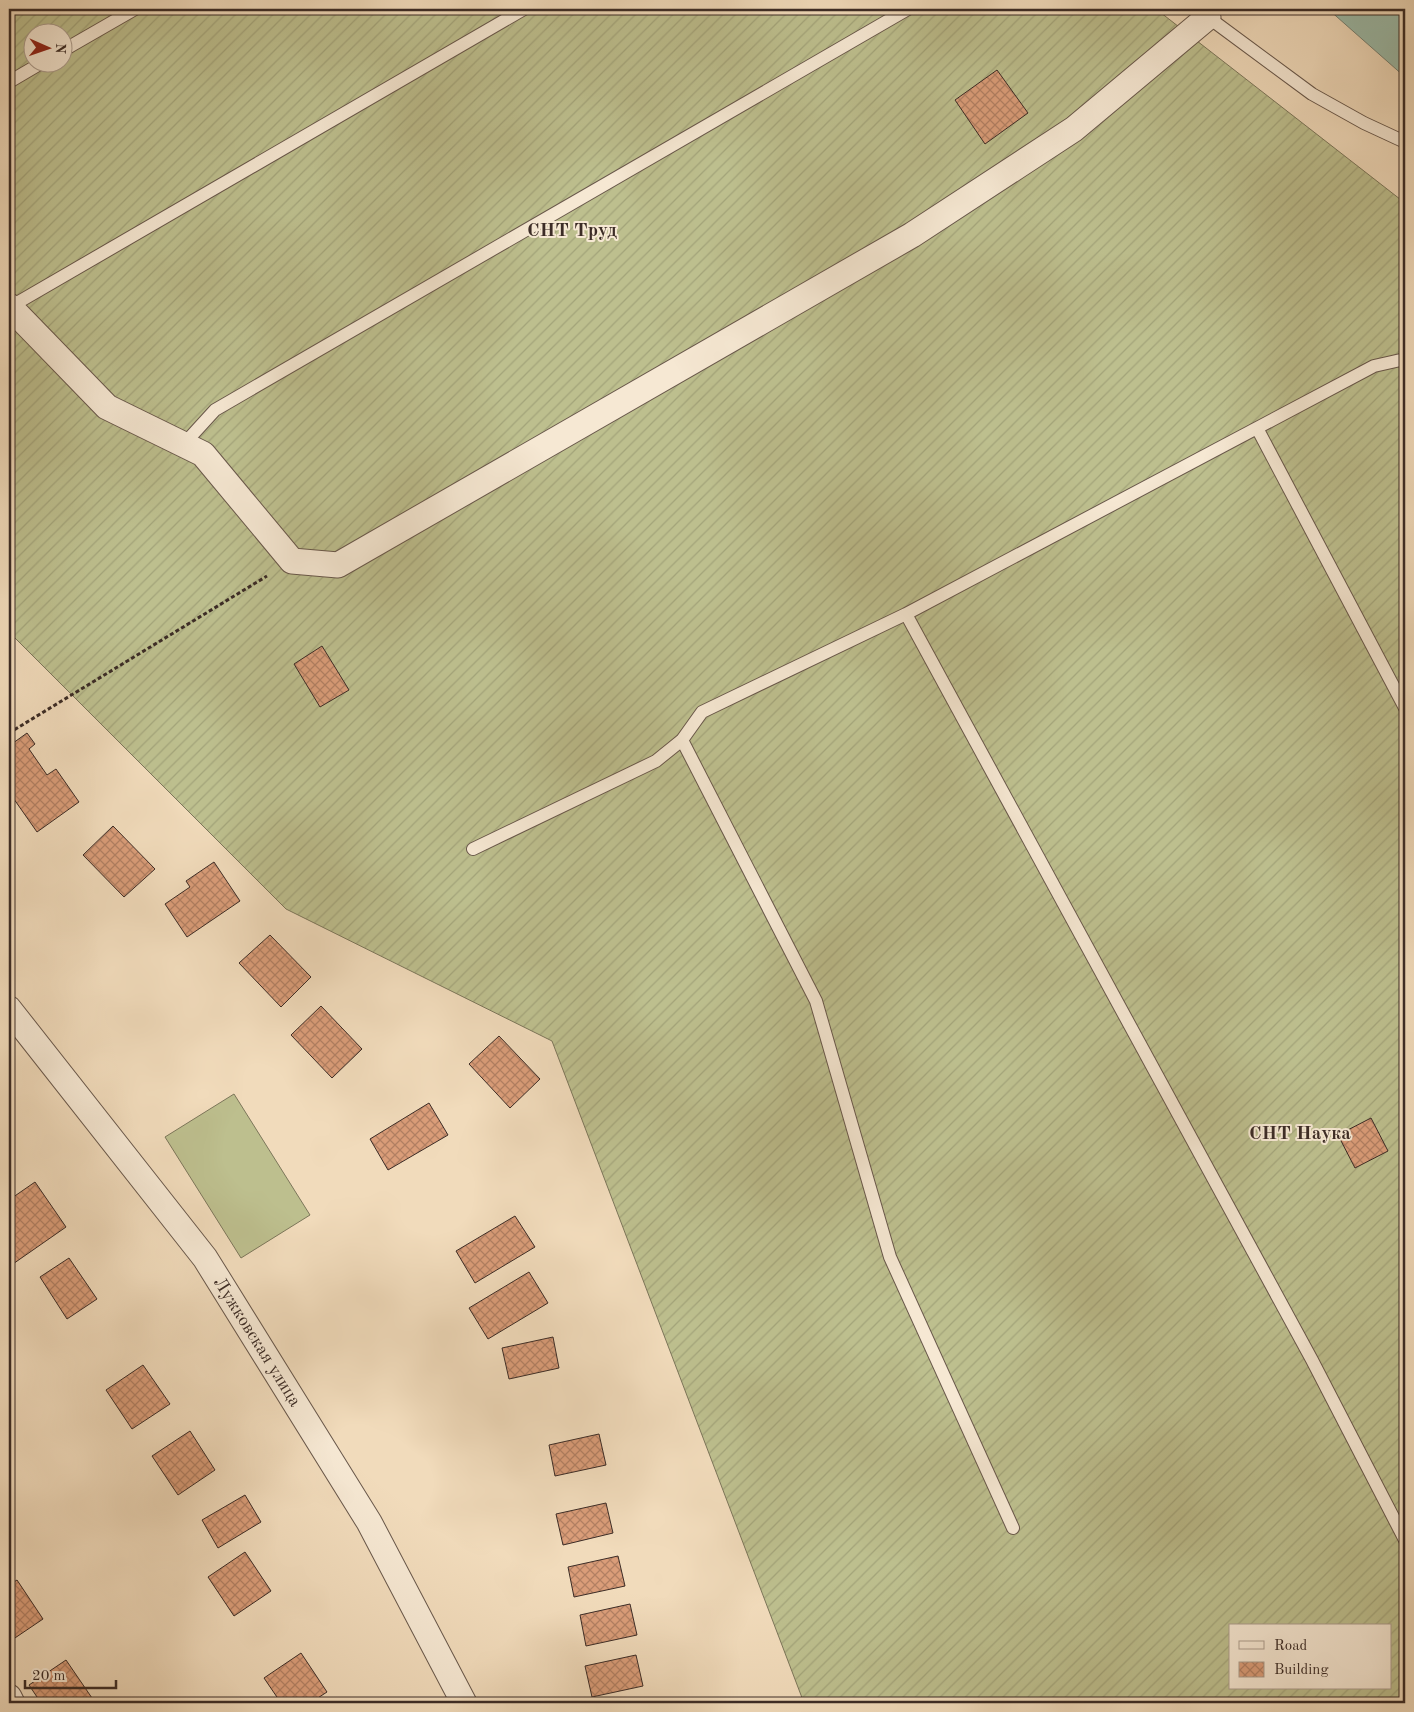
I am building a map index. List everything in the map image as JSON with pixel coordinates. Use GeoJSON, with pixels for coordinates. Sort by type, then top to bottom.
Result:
{"type":"FeatureCollection","features":[{"type":"Feature","properties":{"kind":"street"},"geometry":{"type":"LineString","coordinates":[[9,307],[107,407],[204,454],[292,561],[338,565],[912,235],[1074,129],[1202,13]]}},
{"type":"Feature","properties":{"kind":"street","name":"Лужковская улица"},"geometry":{"type":"LineString","coordinates":[[9,1009],[205,1258],[369,1522],[464,1703]]}},
{"type":"Feature","properties":{"kind":"street"},"geometry":{"type":"LineString","coordinates":[[9,1697],[12,1703]]}},
{"type":"Feature","properties":{"kind":"lane"},"geometry":{"type":"LineString","coordinates":[[72,45],[135,9]]}},
{"type":"Feature","properties":{"kind":"lane"},"geometry":{"type":"LineString","coordinates":[[9,307],[524,9]]}},
{"type":"Feature","properties":{"kind":"lane"},"geometry":{"type":"LineString","coordinates":[[184,444],[215,410],[908,9]]}},
{"type":"Feature","properties":{"kind":"lane"},"geometry":{"type":"LineString","coordinates":[[1202,13],[1312,94],[1364,123],[1405,142]]}},
{"type":"Feature","properties":{"kind":"lane"},"geometry":{"type":"LineString","coordinates":[[9,82],[26,72]]}},
{"type":"Feature","properties":{"kind":"lane"},"geometry":{"type":"LineString","coordinates":[[473,849],[656,761],[682,740],[702,712],[906,614],[1374,366],[1405,360]]}},
{"type":"Feature","properties":{"kind":"lane"},"geometry":{"type":"LineString","coordinates":[[1258,428],[1405,708]]}},
{"type":"Feature","properties":{"kind":"lane"},"geometry":{"type":"LineString","coordinates":[[906,614],[1302,1343],[1405,1540]]}},
{"type":"Feature","properties":{"kind":"lane"},"geometry":{"type":"LineString","coordinates":[[682,740],[816,1001],[890,1257],[1013,1528]]}},
{"type":"Feature","properties":{"kind":"path"},"geometry":{"type":"LineString","coordinates":[[9,733],[292,561]]}},
{"type":"Feature","properties":{"kind":"green space"},"geometry":{"type":"Polygon","coordinates":[[[9,9],[1156,9],[1405,203],[1405,1703],[804,1703],[552,1041],[286,909],[9,632],[9,9]]]}},
{"type":"Feature","properties":{"kind":"green space"},"geometry":{"type":"Polygon","coordinates":[[[234,1094],[310,1215],[241,1258],[165,1137],[234,1094]]]}},
{"type":"Feature","properties":{"kind":"shaded area"},"geometry":{"type":"Polygon","coordinates":[[[1328,9],[1405,9],[1405,77],[1328,9]]]}},
{"type":"Feature","properties":{"kind":"building"},"geometry":{"type":"Polygon","coordinates":[[[997,70],[1028,113],[985,144],[955,100],[997,70]]]}},
{"type":"Feature","properties":{"kind":"building"},"geometry":{"type":"Polygon","coordinates":[[[322,646],[349,690],[320,707],[294,664],[322,646]]]}},
{"type":"Feature","properties":{"kind":"building"},"geometry":{"type":"Polygon","coordinates":[[[27,733],[35,744],[29,749],[47,775],[56,769],[79,802],[37,832],[9,792],[9,746],[27,733]]]}},
{"type":"Feature","properties":{"kind":"building"},"geometry":{"type":"Polygon","coordinates":[[[113,826],[155,869],[124,897],[83,855],[113,826]]]}},
{"type":"Feature","properties":{"kind":"building"},"geometry":{"type":"Polygon","coordinates":[[[214,862],[240,901],[187,937],[165,904],[190,887],[186,881],[214,862]]]}},
{"type":"Feature","properties":{"kind":"building"},"geometry":{"type":"Polygon","coordinates":[[[270,935],[311,977],[281,1007],[239,963],[270,935]]]}},
{"type":"Feature","properties":{"kind":"building"},"geometry":{"type":"Polygon","coordinates":[[[321,1006],[362,1049],[332,1078],[291,1035],[321,1006]]]}},
{"type":"Feature","properties":{"kind":"building"},"geometry":{"type":"Polygon","coordinates":[[[499,1036],[540,1079],[510,1108],[469,1064],[499,1036]]]}},
{"type":"Feature","properties":{"kind":"building"},"geometry":{"type":"Polygon","coordinates":[[[429,1103],[448,1135],[388,1170],[370,1139],[429,1103]]]}},
{"type":"Feature","properties":{"kind":"building"},"geometry":{"type":"Polygon","coordinates":[[[1371,1118],[1388,1151],[1355,1168],[1338,1135],[1371,1118]]]}},
{"type":"Feature","properties":{"kind":"building"},"geometry":{"type":"Polygon","coordinates":[[[35,1182],[66,1227],[10,1266],[9,1200],[35,1182]]]}},
{"type":"Feature","properties":{"kind":"building"},"geometry":{"type":"Polygon","coordinates":[[[515,1216],[535,1247],[475,1283],[456,1251],[515,1216]]]}},
{"type":"Feature","properties":{"kind":"building"},"geometry":{"type":"Polygon","coordinates":[[[69,1258],[97,1299],[67,1319],[40,1277],[69,1258]]]}},
{"type":"Feature","properties":{"kind":"building"},"geometry":{"type":"Polygon","coordinates":[[[529,1272],[548,1303],[488,1339],[469,1308],[529,1272]]]}},
{"type":"Feature","properties":{"kind":"building"},"geometry":{"type":"Polygon","coordinates":[[[553,1337],[559,1368],[509,1379],[502,1348],[553,1337]]]}},
{"type":"Feature","properties":{"kind":"building"},"geometry":{"type":"Polygon","coordinates":[[[143,1365],[170,1404],[132,1429],[106,1390],[143,1365]]]}},
{"type":"Feature","properties":{"kind":"building"},"geometry":{"type":"Polygon","coordinates":[[[190,1431],[215,1470],[178,1495],[152,1456],[190,1431]]]}},
{"type":"Feature","properties":{"kind":"building"},"geometry":{"type":"Polygon","coordinates":[[[599,1434],[606,1465],[555,1476],[549,1445],[599,1434]]]}},
{"type":"Feature","properties":{"kind":"building"},"geometry":{"type":"Polygon","coordinates":[[[245,1495],[261,1522],[218,1548],[202,1520],[245,1495]]]}},
{"type":"Feature","properties":{"kind":"building"},"geometry":{"type":"Polygon","coordinates":[[[606,1503],[613,1533],[563,1545],[556,1514],[606,1503]]]}},
{"type":"Feature","properties":{"kind":"building"},"geometry":{"type":"Polygon","coordinates":[[[245,1552],[271,1591],[234,1616],[208,1577],[245,1552]]]}},
{"type":"Feature","properties":{"kind":"building"},"geometry":{"type":"Polygon","coordinates":[[[618,1556],[625,1586],[574,1597],[568,1567],[618,1556]]]}},
{"type":"Feature","properties":{"kind":"building"},"geometry":{"type":"Polygon","coordinates":[[[17,1580],[43,1619],[9,1642],[9,1585],[17,1580]]]}},
{"type":"Feature","properties":{"kind":"building"},"geometry":{"type":"Polygon","coordinates":[[[630,1604],[637,1635],[586,1646],[580,1615],[630,1604]]]}},
{"type":"Feature","properties":{"kind":"building"},"geometry":{"type":"Polygon","coordinates":[[[301,1653],[327,1692],[310,1703],[281,1703],[264,1678],[301,1653]]]}},
{"type":"Feature","properties":{"kind":"building"},"geometry":{"type":"Polygon","coordinates":[[[636,1655],[643,1686],[592,1697],[585,1666],[636,1655]]]}},
{"type":"Feature","properties":{"kind":"building"},"geometry":{"type":"Polygon","coordinates":[[[66,1660],[92,1698],[85,1703],[41,1703],[29,1685],[66,1660]]]}},
{"type":"Feature","properties":{"kind":"district","name":"СНТ Труд"},"geometry":{"type":"Point","coordinates":[572,231]}},
{"type":"Feature","properties":{"kind":"district","name":"СНТ Наука"},"geometry":{"type":"Point","coordinates":[1300,1134]}}]}
